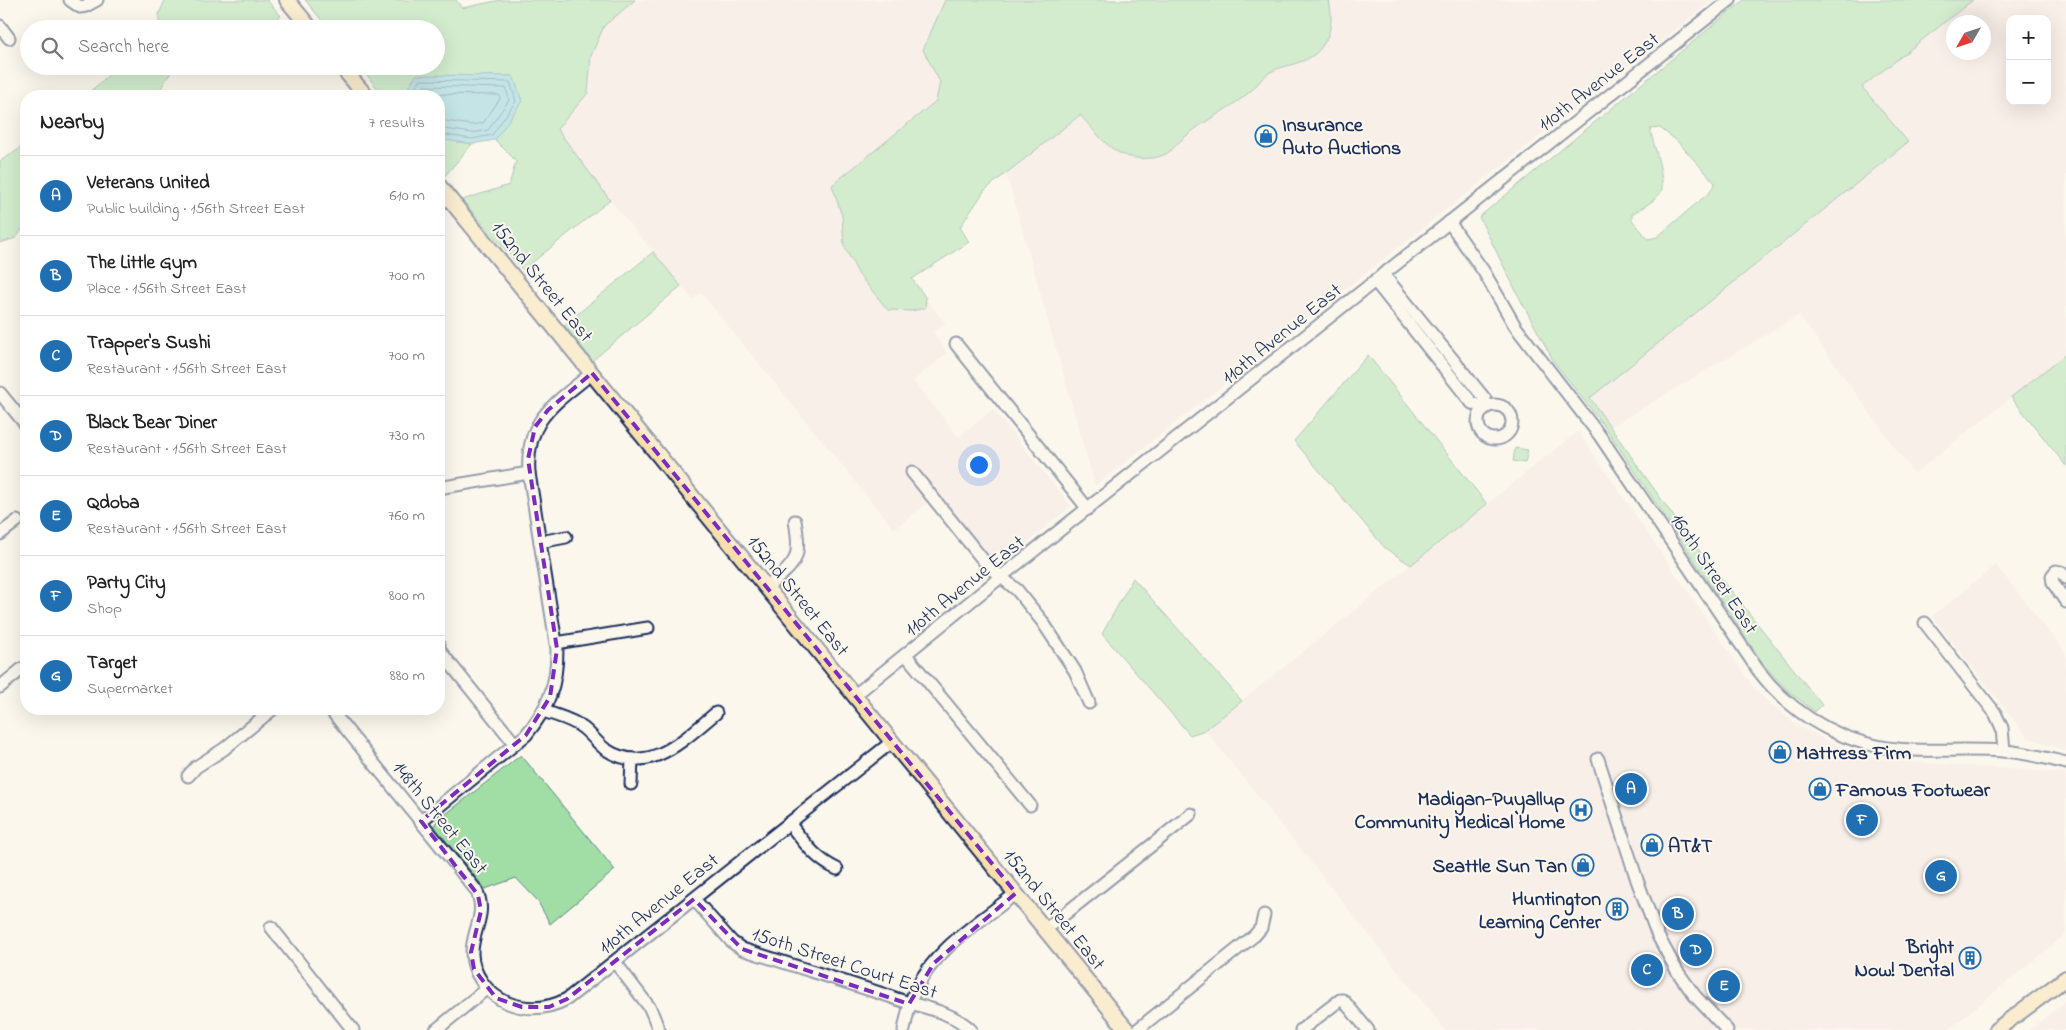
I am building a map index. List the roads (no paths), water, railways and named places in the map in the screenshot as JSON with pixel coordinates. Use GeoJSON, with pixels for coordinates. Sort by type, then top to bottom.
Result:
{"type":"FeatureCollection","features":[{"type":"Feature","properties":{"kind":"main road"},"geometry":{"type":"LineString","coordinates":[[287,0],[304,20]]}},
{"type":"Feature","properties":{"kind":"main road"},"geometry":{"type":"LineString","coordinates":[[348,75],[361,90]]}},
{"type":"Feature","properties":{"kind":"main road","name":"152nd Street East"},"geometry":{"type":"LineString","coordinates":[[445,199],[592,373],[1127,1030]]}},
{"type":"Feature","properties":{"kind":"main road"},"geometry":{"type":"LineString","coordinates":[[1996,1030],[2064,983]]}},
{"type":"Feature","properties":{"kind":"street"},"geometry":{"type":"LineString","coordinates":[[70,0],[80,7],[97,0]]}},
{"type":"Feature","properties":{"kind":"street","name":"110th Avenue East"},"geometry":{"type":"LineString","coordinates":[[855,695],[1002,576],[1730,0]]}},
{"type":"Feature","properties":{"kind":"street"},"geometry":{"type":"LineString","coordinates":[[0,26],[10,38]]}},
{"type":"Feature","properties":{"kind":"street","name":"160th Street East"},"geometry":{"type":"LineString","coordinates":[[1449,222],[1484,272],[1516,326],[1600,436],[1747,655],[1778,695],[1829,731],[1870,745],[1910,750],[2004,751],[2066,763]]}},
{"type":"Feature","properties":{"kind":"street"},"geometry":{"type":"LineString","coordinates":[[1380,277],[1472,403],[1484,408]]}},
{"type":"Feature","properties":{"kind":"street"},"geometry":{"type":"LineString","coordinates":[[956,344],[1088,509]]}},
{"type":"Feature","properties":{"kind":"street"},"geometry":{"type":"LineString","coordinates":[[421,821],[526,735],[544,711],[550,697],[556,675],[556,643],[529,473],[528,450],[535,427],[548,410],[592,373]]}},
{"type":"Feature","properties":{"kind":"street"},"geometry":{"type":"LineString","coordinates":[[0,393],[20,418]]}},
{"type":"Feature","properties":{"kind":"street"},"geometry":{"type":"LineString","coordinates":[[912,472],[988,566],[1017,590],[1061,648],[1075,671],[1089,703]]}},
{"type":"Feature","properties":{"kind":"street"},"geometry":{"type":"LineString","coordinates":[[445,486],[529,473]]}},
{"type":"Feature","properties":{"kind":"street"},"geometry":{"type":"LineString","coordinates":[[0,534],[17,521]]}},
{"type":"Feature","properties":{"kind":"street"},"geometry":{"type":"LineString","coordinates":[[767,587],[787,570],[796,556],[799,543],[795,521]]}},
{"type":"Feature","properties":{"kind":"street"},"geometry":{"type":"LineString","coordinates":[[540,542],[566,537]]}},
{"type":"Feature","properties":{"kind":"street"},"geometry":{"type":"LineString","coordinates":[[2066,578],[2061,572],[2056,571],[2052,576],[2053,583],[2066,602]]}},
{"type":"Feature","properties":{"kind":"street"},"geometry":{"type":"LineString","coordinates":[[1925,623],[1995,713],[2002,728],[2004,751]]}},
{"type":"Feature","properties":{"kind":"street"},"geometry":{"type":"LineString","coordinates":[[556,643],[648,628]]}},
{"type":"Feature","properties":{"kind":"street"},"geometry":{"type":"LineString","coordinates":[[906,655],[1030,805]]}},
{"type":"Feature","properties":{"kind":"street"},"geometry":{"type":"LineString","coordinates":[[445,657],[515,744]]}},
{"type":"Feature","properties":{"kind":"street"},"geometry":{"type":"LineString","coordinates":[[0,687],[20,671]]}},
{"type":"Feature","properties":{"kind":"street"},"geometry":{"type":"LineString","coordinates":[[544,711],[576,723],[613,754],[632,759],[648,759],[667,752],[716,713]]}},
{"type":"Feature","properties":{"kind":"street"},"geometry":{"type":"LineString","coordinates":[[188,776],[196,767],[224,749],[266,715]]}},
{"type":"Feature","properties":{"kind":"street","name":"148th Street East"},"geometry":{"type":"LineString","coordinates":[[335,715],[478,895],[481,911],[472,944],[472,961],[474,969],[486,989]]}},
{"type":"Feature","properties":{"kind":"street","name":"110th Avenue East"},"geometry":{"type":"LineString","coordinates":[[486,989],[496,998],[514,1005],[531,1008],[549,1007],[567,999],[893,741]]}},
{"type":"Feature","properties":{"kind":"street"},"geometry":{"type":"LineString","coordinates":[[631,784],[632,759]]}},
{"type":"Feature","properties":{"kind":"street"},"geometry":{"type":"LineString","coordinates":[[1598,759],[1637,880],[1658,936],[1695,996],[1727,1030]]}},
{"type":"Feature","properties":{"kind":"street"},"geometry":{"type":"LineString","coordinates":[[1046,929],[1191,814]]}},
{"type":"Feature","properties":{"kind":"street"},"geometry":{"type":"LineString","coordinates":[[789,823],[815,856],[825,864],[837,869]]}},
{"type":"Feature","properties":{"kind":"street"},"geometry":{"type":"LineString","coordinates":[[904,1030],[909,1004],[922,978],[934,963],[954,943],[1016,894]]}},
{"type":"Feature","properties":{"kind":"street","name":"150th Street Court East"},"geometry":{"type":"LineString","coordinates":[[694,899],[732,942],[742,949],[909,1004],[920,1005],[963,1023],[971,1030]]}},
{"type":"Feature","properties":{"kind":"street"},"geometry":{"type":"LineString","coordinates":[[1137,1030],[1256,935],[1261,928],[1264,915]]}},
{"type":"Feature","properties":{"kind":"street"},"geometry":{"type":"LineString","coordinates":[[271,927],[353,1030]]}},
{"type":"Feature","properties":{"kind":"street"},"geometry":{"type":"LineString","coordinates":[[615,962],[650,1008],[659,1030]]}},
{"type":"Feature","properties":{"kind":"street"},"geometry":{"type":"LineString","coordinates":[[436,1030],[486,989]]}},
{"type":"Feature","properties":{"kind":"street"},"geometry":{"type":"LineString","coordinates":[[1301,1030],[1335,1003],[1343,1000],[1368,1030]]}},
{"type":"Feature","properties":{"kind":"water"},"geometry":{"type":"Polygon","coordinates":[[[416,75],[513,76],[522,101],[495,140],[472,144],[445,140],[445,90],[407,90],[416,75]]]}},
{"type":"Feature","properties":{"kind":"place","name":"Insurance Auto Auctions"},"geometry":{"type":"Point","coordinates":[1266,136]}},
{"type":"Feature","properties":{"kind":"place","name":"Mattress Firm"},"geometry":{"type":"Point","coordinates":[1780,752]}},
{"type":"Feature","properties":{"kind":"place","name":"Veterans United"},"geometry":{"type":"Point","coordinates":[1631,789]}},
{"type":"Feature","properties":{"kind":"place","name":"Famous Footwear"},"geometry":{"type":"Point","coordinates":[1820,789]}},
{"type":"Feature","properties":{"kind":"place","name":"Madigan-Puyallup Community Medical Home"},"geometry":{"type":"Point","coordinates":[1581,810]}},
{"type":"Feature","properties":{"kind":"place","name":"Party City"},"geometry":{"type":"Point","coordinates":[1862,820]}},
{"type":"Feature","properties":{"kind":"place","name":"AT&T"},"geometry":{"type":"Point","coordinates":[1652,845]}},
{"type":"Feature","properties":{"kind":"place","name":"Seattle Sun Tan"},"geometry":{"type":"Point","coordinates":[1583,865]}},
{"type":"Feature","properties":{"kind":"place","name":"Target"},"geometry":{"type":"Point","coordinates":[1941,876]}},
{"type":"Feature","properties":{"kind":"place","name":"Huntington Learning Center"},"geometry":{"type":"Point","coordinates":[1617,909]}},
{"type":"Feature","properties":{"kind":"place","name":"The Little Gym"},"geometry":{"type":"Point","coordinates":[1678,914]}},
{"type":"Feature","properties":{"kind":"place","name":"Black Bear Diner"},"geometry":{"type":"Point","coordinates":[1696,950]}},
{"type":"Feature","properties":{"kind":"place","name":"Bright Now! Dental"},"geometry":{"type":"Point","coordinates":[1970,958]}},
{"type":"Feature","properties":{"kind":"place","name":"Trapper's Sushi"},"geometry":{"type":"Point","coordinates":[1647,970]}},
{"type":"Feature","properties":{"kind":"place","name":"Qdoba"},"geometry":{"type":"Point","coordinates":[1724,986]}}]}
